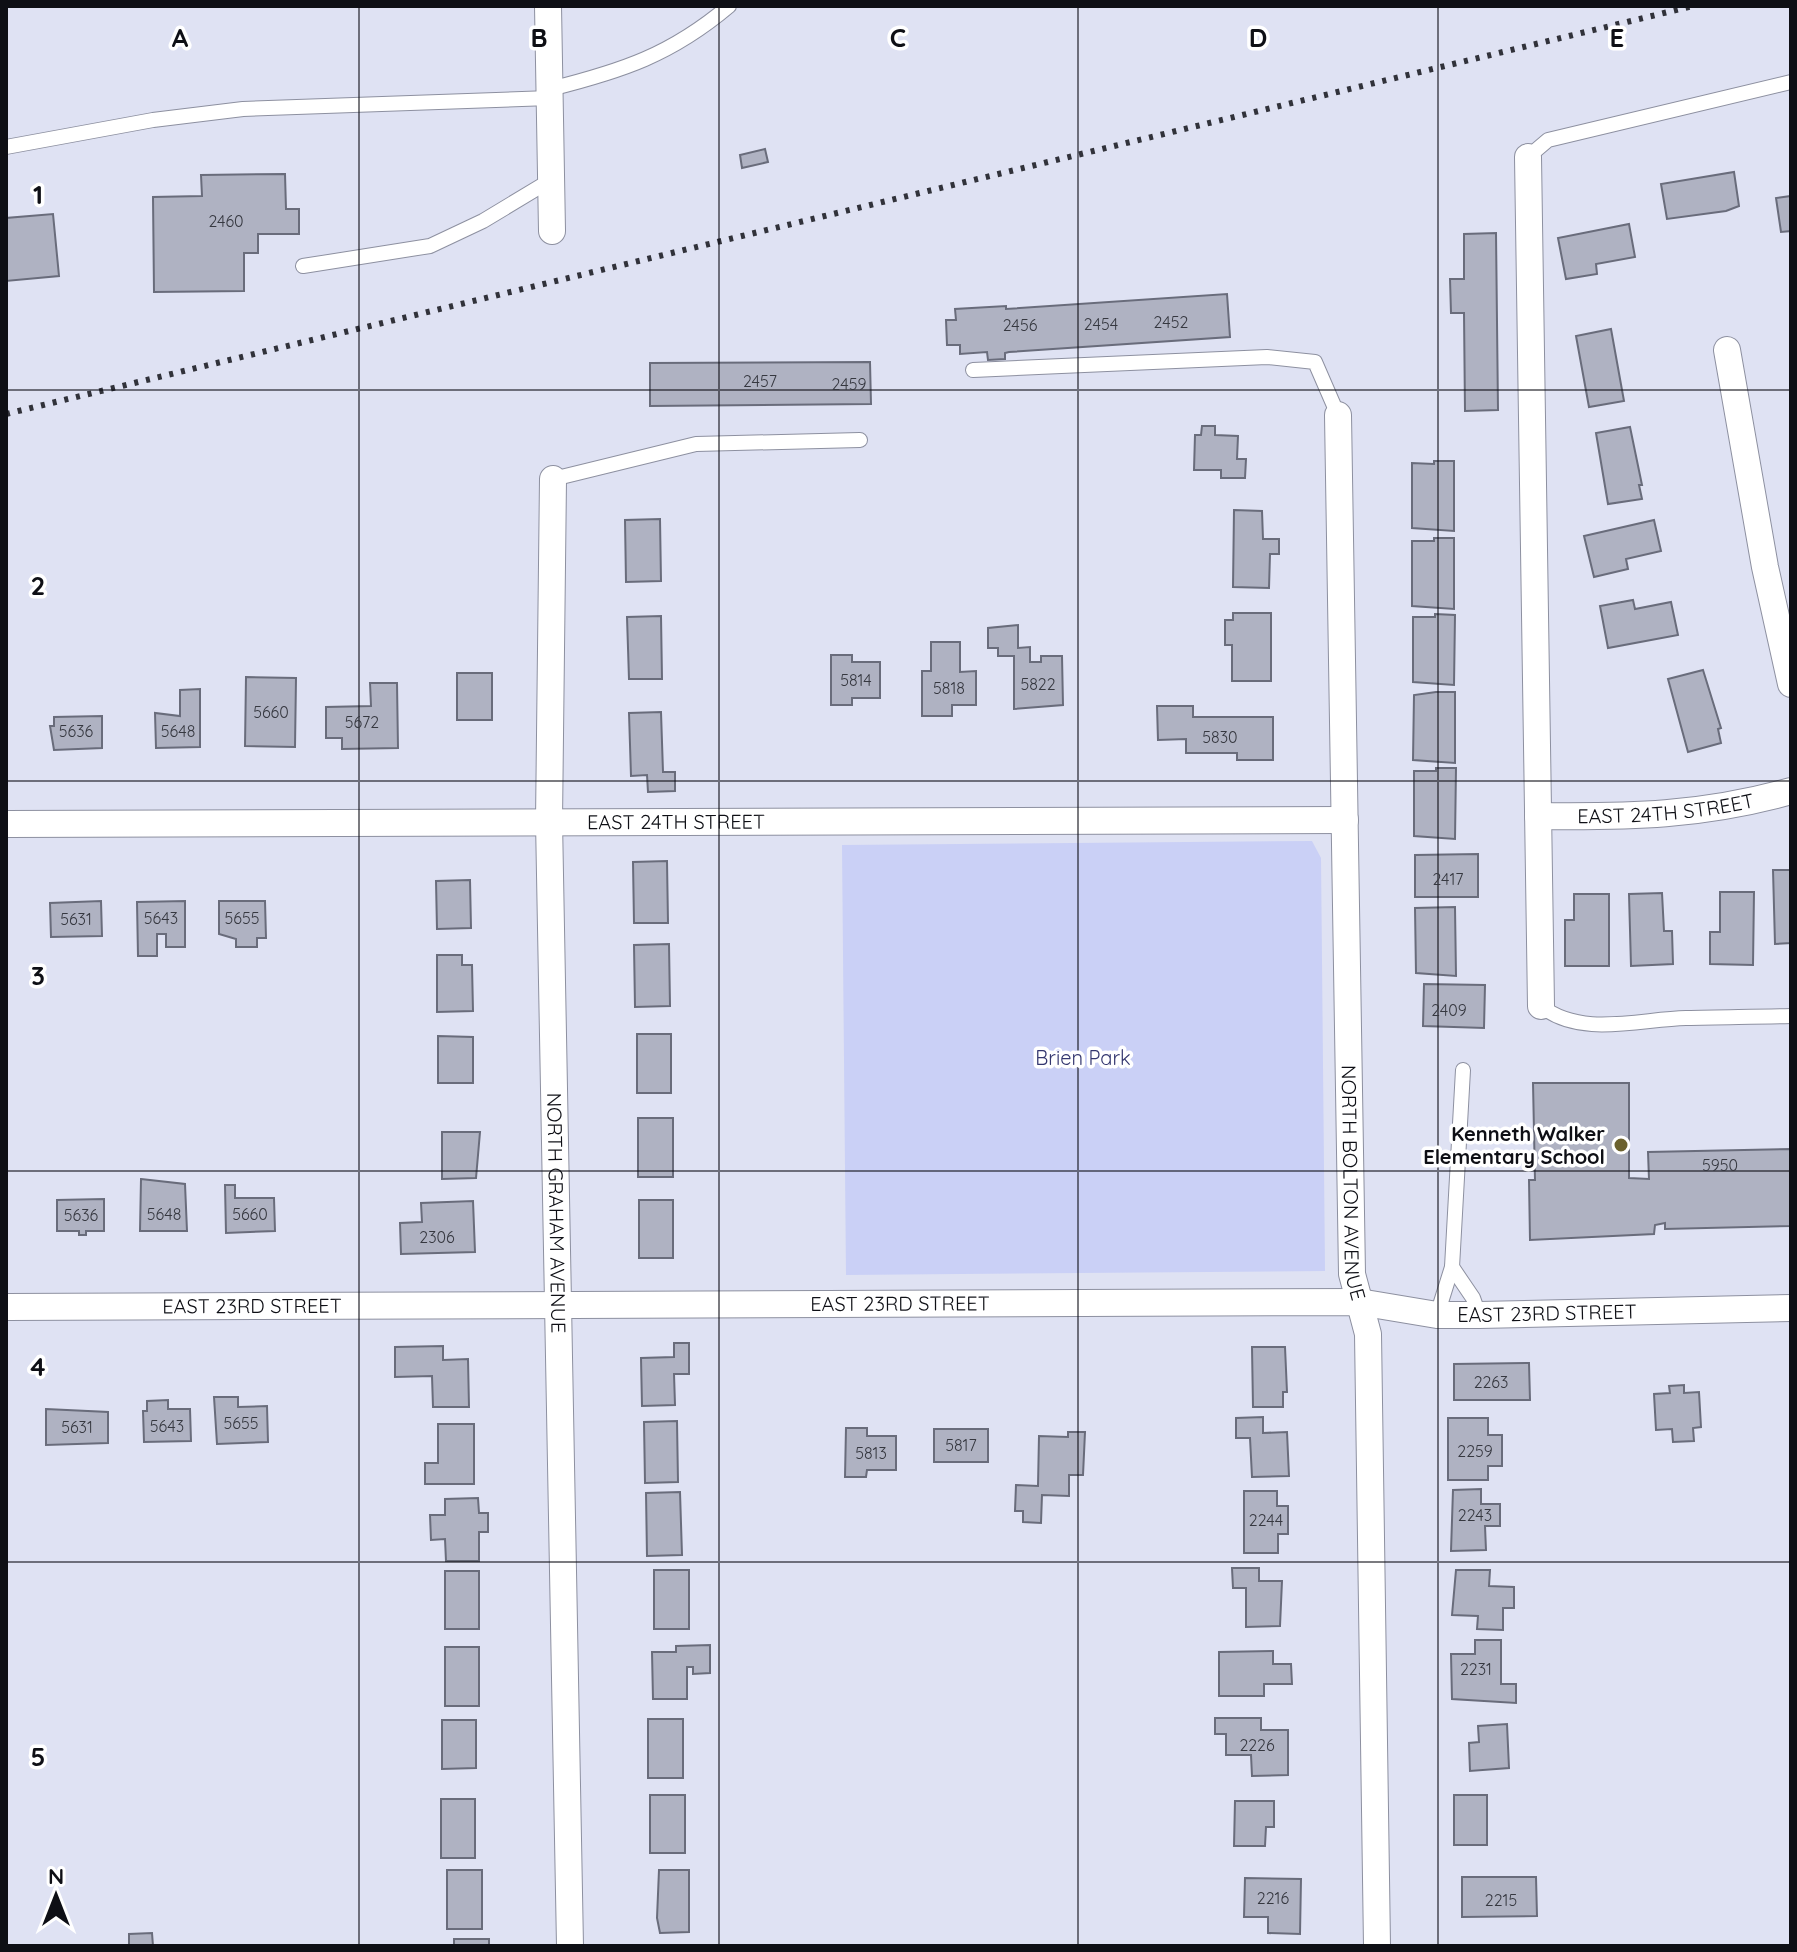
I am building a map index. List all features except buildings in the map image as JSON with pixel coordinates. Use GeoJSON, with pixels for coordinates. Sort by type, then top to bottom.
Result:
{"type":"FeatureCollection","features":[{"type":"Feature","properties":{"kind":"street"},"geometry":{"type":"LineString","coordinates":[[548,6],[552,231]]}},
{"type":"Feature","properties":{"kind":"street"},"geometry":{"type":"LineString","coordinates":[[1528,157],[1541,1006]]}},
{"type":"Feature","properties":{"kind":"street"},"geometry":{"type":"LineString","coordinates":[[1727,350],[1765,567],[1791,684]]}},
{"type":"Feature","properties":{"kind":"street","name":"NORTH BOLTON AVENUE"},"geometry":{"type":"LineString","coordinates":[[1338,415],[1352,1274],[1368,1334],[1377,1946]]}},
{"type":"Feature","properties":{"kind":"street","name":"NORTH GRAHAM AVENUE"},"geometry":{"type":"LineString","coordinates":[[553,479],[549,821],[570,1946]]}},
{"type":"Feature","properties":{"kind":"street","name":"EAST 24TH STREET"},"geometry":{"type":"LineString","coordinates":[[1538,816],[1690,814],[1791,791]]}},
{"type":"Feature","properties":{"kind":"street","name":"EAST 24TH STREET"},"geometry":{"type":"LineString","coordinates":[[6,824],[1345,820]]}},
{"type":"Feature","properties":{"kind":"street","name":"EAST 23RD STREET"},"geometry":{"type":"LineString","coordinates":[[6,1307],[1359,1302],[1437,1315],[1791,1308]]}},
{"type":"Feature","properties":{"kind":"lane"},"geometry":{"type":"LineString","coordinates":[[6,147],[153,120],[243,109],[550,94],[624,70],[698,32],[729,6]]}},
{"type":"Feature","properties":{"kind":"lane"},"geometry":{"type":"LineString","coordinates":[[1528,157],[1548,140],[1791,82]]}},
{"type":"Feature","properties":{"kind":"lane"},"geometry":{"type":"LineString","coordinates":[[303,266],[430,246],[483,221],[551,180]]}},
{"type":"Feature","properties":{"kind":"lane"},"geometry":{"type":"LineString","coordinates":[[973,370],[1267,357],[1315,362],[1338,415]]}},
{"type":"Feature","properties":{"kind":"lane"},"geometry":{"type":"LineString","coordinates":[[553,479],[696,444],[860,440]]}},
{"type":"Feature","properties":{"kind":"lane"},"geometry":{"type":"LineString","coordinates":[[1541,1006],[1550,1013],[1579,1022],[1603,1024],[1682,1018],[1791,1016]]}},
{"type":"Feature","properties":{"kind":"lane"},"geometry":{"type":"LineString","coordinates":[[1437,1315],[1452,1267],[1463,1070]]}},
{"type":"Feature","properties":{"kind":"lane"},"geometry":{"type":"LineString","coordinates":[[1452,1267],[1473,1298],[1479,1315]]}},
{"type":"Feature","properties":{"kind":"green space","name":"Brien Park"},"geometry":{"type":"Polygon","coordinates":[[[1312,841],[1321,858],[1325,1271],[846,1275],[842,845],[1312,841]]]}},
{"type":"Feature","properties":{"kind":"railway"},"geometry":{"type":"LineString","coordinates":[[6,414],[1693,6]]}},
{"type":"Feature","properties":{"kind":"place","name":"Kenneth Walker Elementary School"},"geometry":{"type":"Point","coordinates":[1621,1145]}}]}
